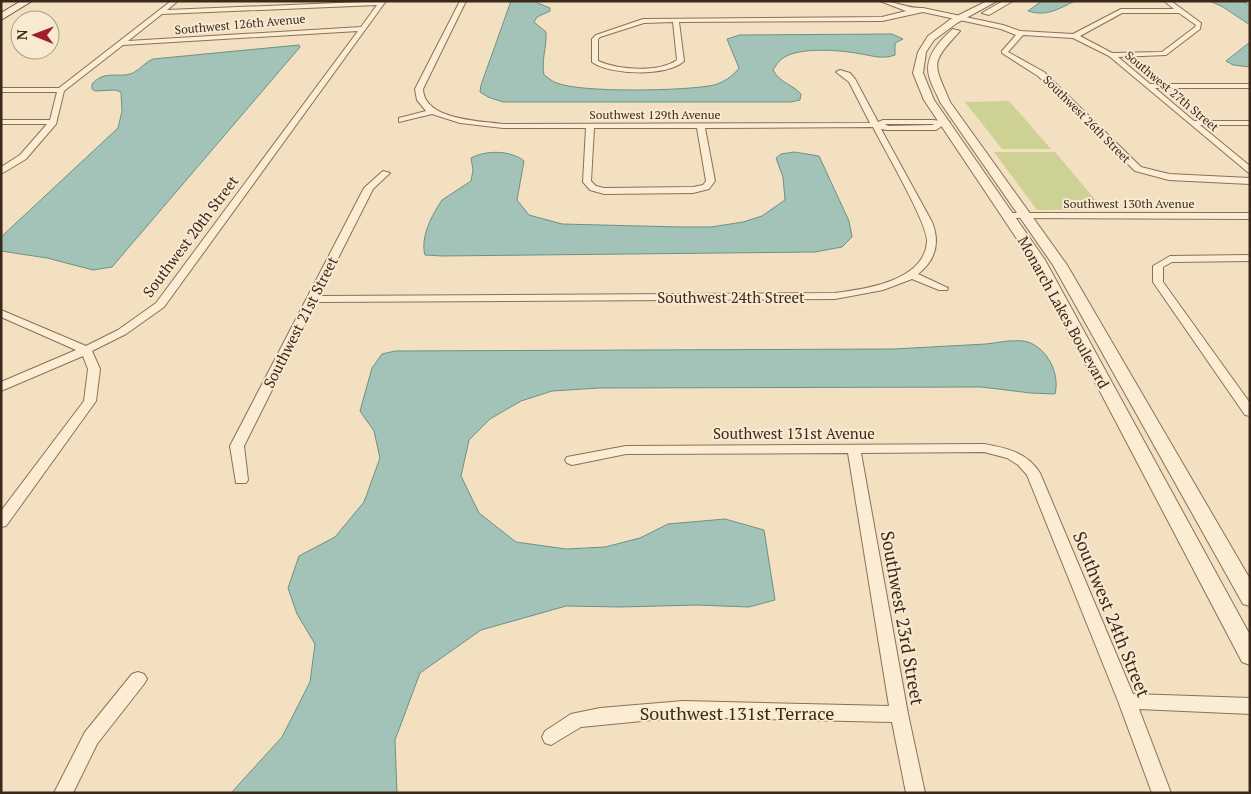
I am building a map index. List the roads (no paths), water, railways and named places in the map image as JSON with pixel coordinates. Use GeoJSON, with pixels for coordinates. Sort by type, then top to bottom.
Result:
{"type":"FeatureCollection","features":[{"type":"Feature","properties":{"kind":"main road"},"geometry":{"type":"LineString","coordinates":[[1,9],[15,1]]}},
{"type":"Feature","properties":{"kind":"main road"},"geometry":{"type":"LineString","coordinates":[[1,17],[28,1]]}},
{"type":"Feature","properties":{"kind":"street"},"geometry":{"type":"LineString","coordinates":[[1,96],[60,93],[175,1]]}},
{"type":"Feature","properties":{"kind":"street"},"geometry":{"type":"LineString","coordinates":[[434,111],[423,105],[419,96],[419,88],[463,1]]}},
{"type":"Feature","properties":{"kind":"street"},"geometry":{"type":"LineString","coordinates":[[883,1],[911,10],[1021,34],[1074,36],[1083,33],[1120,12],[1183,11]]}},
{"type":"Feature","properties":{"kind":"street","name":"Monarch Lakes Boulevard"},"geometry":{"type":"LineString","coordinates":[[993,1],[963,21],[944,40],[936,53],[933,74],[945,102],[1028,216],[1060,265],[1250,598]]}},
{"type":"Feature","properties":{"kind":"street","name":"Monarch Lakes Boulevard"},"geometry":{"type":"LineString","coordinates":[[1009,1],[963,21],[931,38],[922,52],[918,73],[929,100],[942,124],[1009,216],[1038,260],[1250,656]]}},
{"type":"Feature","properties":{"kind":"street"},"geometry":{"type":"LineString","coordinates":[[1111,55],[1164,54],[1198,28],[1199,24],[1167,1]]}},
{"type":"Feature","properties":{"kind":"street"},"geometry":{"type":"LineString","coordinates":[[161,12],[212,11],[281,5],[383,2]]}},
{"type":"Feature","properties":{"kind":"street","name":"Southwest 20th Street"},"geometry":{"type":"LineString","coordinates":[[1,387],[122,332],[160,305],[383,2]]}},
{"type":"Feature","properties":{"kind":"street"},"geometry":{"type":"LineString","coordinates":[[676,20],[682,61],[677,66],[665,68],[610,68],[595,62],[595,39],[598,36],[643,22],[676,20],[882,19],[894,17],[911,10]]}},
{"type":"Feature","properties":{"kind":"street","name":"Southwest 126th Avenue"},"geometry":{"type":"LineString","coordinates":[[121,43],[185,41],[313,30],[361,30]]}},
{"type":"Feature","properties":{"kind":"street","name":"Southwest 26th Street"},"geometry":{"type":"LineString","coordinates":[[1021,34],[1004,52],[1012,59],[1028,65],[1041,74],[1138,170],[1169,177],[1250,181]]}},
{"type":"Feature","properties":{"kind":"street","name":"Southwest 27th Street"},"geometry":{"type":"LineString","coordinates":[[1074,36],[1111,55],[1250,171]]}},
{"type":"Feature","properties":{"kind":"street","name":"Southwest 24th Street"},"geometry":{"type":"LineString","coordinates":[[311,299],[834,296],[877,289],[892,284],[910,274],[926,260],[932,239],[927,222],[877,125],[852,81],[847,75],[840,72]]}},
{"type":"Feature","properties":{"kind":"street"},"geometry":{"type":"LineString","coordinates":[[1148,86],[1250,86]]}},
{"type":"Feature","properties":{"kind":"street"},"geometry":{"type":"LineString","coordinates":[[1,90],[60,93]]}},
{"type":"Feature","properties":{"kind":"street"},"geometry":{"type":"LineString","coordinates":[[3,168],[23,157],[54,122],[60,93]]}},
{"type":"Feature","properties":{"kind":"street"},"geometry":{"type":"LineString","coordinates":[[402,120],[434,111]]}},
{"type":"Feature","properties":{"kind":"street","name":"Southwest 129th Avenue"},"geometry":{"type":"LineString","coordinates":[[434,111],[447,117],[481,124],[590,126],[877,125],[883,122],[933,122],[942,124]]}},
{"type":"Feature","properties":{"kind":"street"},"geometry":{"type":"LineString","coordinates":[[1,122],[54,122]]}},
{"type":"Feature","properties":{"kind":"street"},"geometry":{"type":"LineString","coordinates":[[1193,123],[1250,123]]}},
{"type":"Feature","properties":{"kind":"street"},"geometry":{"type":"LineString","coordinates":[[590,126],[588,182],[592,188],[604,191],[693,190],[706,187],[711,181],[700,125]]}},
{"type":"Feature","properties":{"kind":"street","name":"Southwest 21st Street"},"geometry":{"type":"LineString","coordinates":[[241,480],[237,446],[369,188],[386,173]]}},
{"type":"Feature","properties":{"kind":"street","name":"Southwest 130th Avenue"},"geometry":{"type":"LineString","coordinates":[[1009,216],[1250,216]]}},
{"type":"Feature","properties":{"kind":"street"},"geometry":{"type":"LineString","coordinates":[[1250,258],[1170,259],[1158,266],[1158,282],[1250,412]]}},
{"type":"Feature","properties":{"kind":"street"},"geometry":{"type":"LineString","coordinates":[[910,274],[943,288]]}},
{"type":"Feature","properties":{"kind":"street"},"geometry":{"type":"LineString","coordinates":[[1,313],[86,350],[94,369],[90,401],[1,522]]}},
{"type":"Feature","properties":{"kind":"street","name":"Southwest 131st Avenue"},"geometry":{"type":"LineString","coordinates":[[572,460],[626,450],[984,448],[1016,456]]}},
{"type":"Feature","properties":{"kind":"street","name":"Southwest 23rd Street"},"geometry":{"type":"LineString","coordinates":[[854,449],[899,714],[916,793]]}},
{"type":"Feature","properties":{"kind":"street","name":"Southwest 24th Street"},"geometry":{"type":"LineString","coordinates":[[1016,456],[1026,463],[1033,473],[1127,702],[1162,793]]}},
{"type":"Feature","properties":{"kind":"street"},"geometry":{"type":"LineString","coordinates":[[63,793],[91,738],[138,679]]}},
{"type":"Feature","properties":{"kind":"street"},"geometry":{"type":"LineString","coordinates":[[1127,702],[1250,706]]}},
{"type":"Feature","properties":{"kind":"street","name":"Southwest 131st Terrace"},"geometry":{"type":"LineString","coordinates":[[551,737],[577,720],[600,716],[683,709],[899,714]]}},
{"type":"Feature","properties":{"kind":"water"},"geometry":{"type":"Polygon","coordinates":[[[511,1],[533,1],[550,8],[550,11],[537,17],[534,22],[546,32],[543,64],[544,75],[555,82],[587,88],[659,90],[718,84],[731,77],[739,68],[727,39],[740,35],[892,34],[903,39],[895,43],[895,55],[890,56],[881,57],[818,50],[798,52],[783,58],[773,70],[779,78],[801,94],[800,100],[791,102],[503,102],[480,92],[511,1]]]}},
{"type":"Feature","properties":{"kind":"water"},"geometry":{"type":"Polygon","coordinates":[[[1042,1],[1075,1],[1047,13],[1028,11],[1042,1]]]}},
{"type":"Feature","properties":{"kind":"water"},"geometry":{"type":"Polygon","coordinates":[[[1210,1],[1242,1],[1250,6],[1250,25],[1223,7],[1210,1]]]}},
{"type":"Feature","properties":{"kind":"water"},"geometry":{"type":"Polygon","coordinates":[[[1250,42],[1250,67],[1233,65],[1226,61],[1250,42]]]}},
{"type":"Feature","properties":{"kind":"water"},"geometry":{"type":"Polygon","coordinates":[[[299,45],[300,47],[112,267],[93,270],[47,258],[1,251],[1,237],[118,128],[122,111],[121,92],[115,90],[95,91],[92,89],[92,84],[97,79],[133,73],[153,59],[299,45]]]}},
{"type":"Feature","properties":{"kind":"water"},"geometry":{"type":"Polygon","coordinates":[[[498,152],[519,157],[524,161],[517,200],[529,215],[562,224],[711,227],[743,222],[762,216],[785,200],[783,177],[776,158],[781,154],[794,152],[819,156],[849,221],[852,237],[842,247],[815,252],[425,255],[424,241],[434,212],[442,200],[471,181],[473,170],[471,158],[477,155],[498,152]]]}},
{"type":"Feature","properties":{"kind":"water"},"geometry":{"type":"Polygon","coordinates":[[[1008,341],[1028,342],[1035,345],[1047,356],[1056,378],[1055,394],[981,387],[599,388],[552,391],[521,401],[490,419],[469,440],[461,476],[479,513],[516,542],[566,549],[605,547],[640,538],[668,524],[725,519],[764,530],[775,600],[749,607],[696,605],[566,606],[481,630],[420,673],[395,740],[397,793],[231,793],[282,737],[310,682],[315,644],[297,614],[288,588],[299,556],[335,537],[364,502],[380,458],[374,431],[360,411],[372,368],[382,354],[395,351],[894,349],[1008,341]]]}}]}
